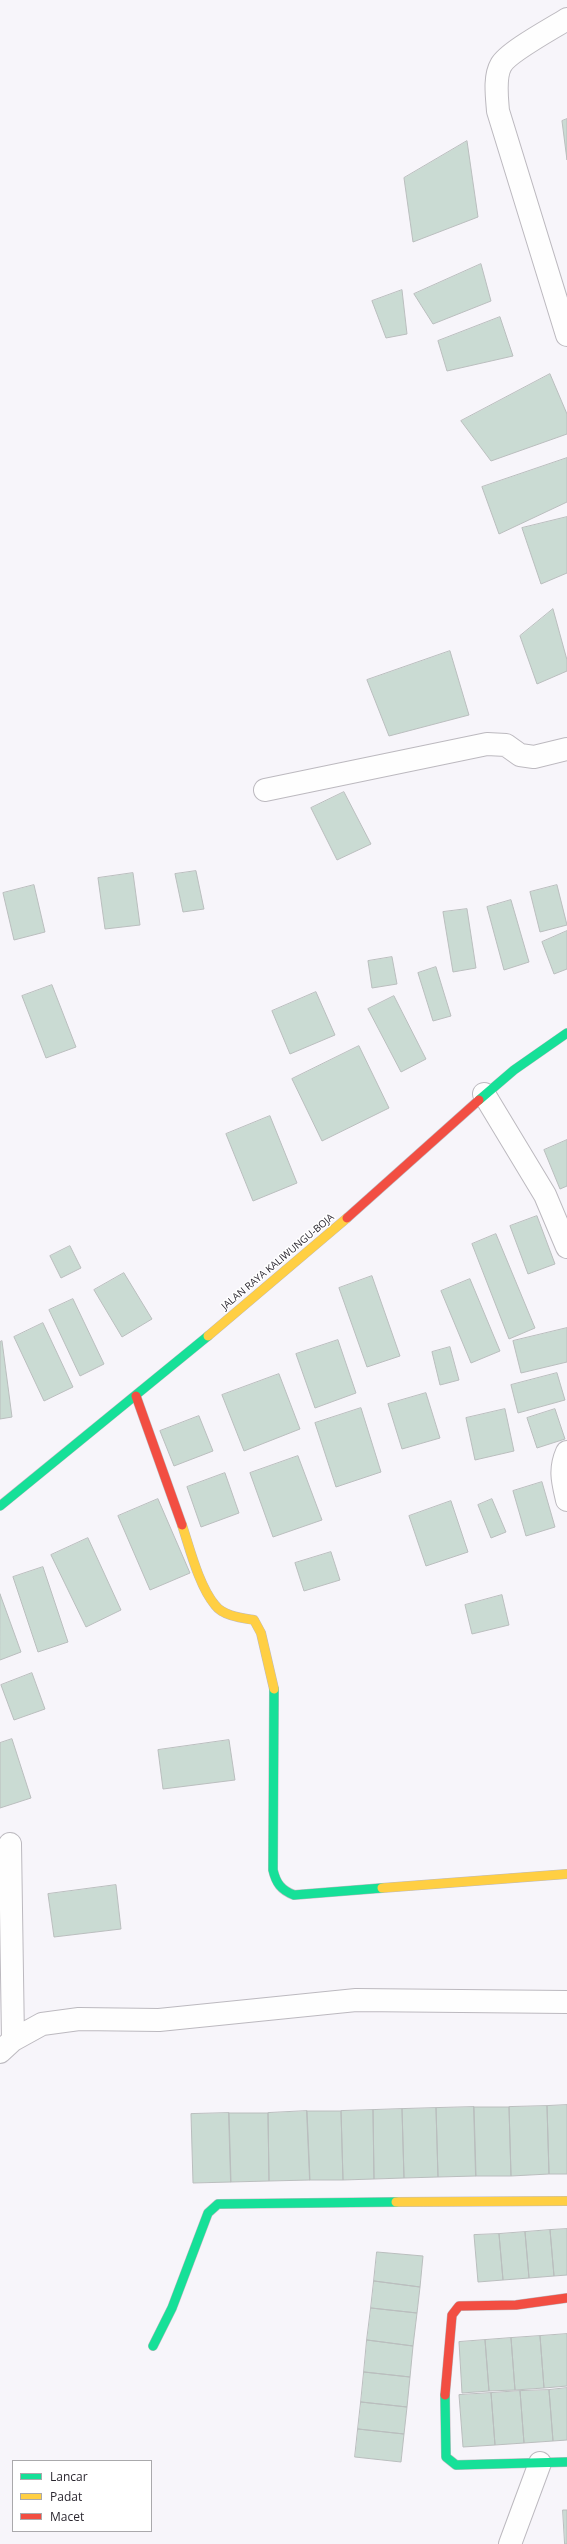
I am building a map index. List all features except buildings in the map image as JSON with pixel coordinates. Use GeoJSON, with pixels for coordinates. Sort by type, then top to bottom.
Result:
{"type":"FeatureCollection","features":[{"type":"Feature","properties":{"kind":"street"},"geometry":{"type":"LineString","coordinates":[[567,19],[514,53],[501,65],[496,86],[498,111],[567,335]]}},
{"type":"Feature","properties":{"kind":"street"},"geometry":{"type":"LineString","coordinates":[[265,790],[487,744],[506,745],[520,755],[534,757],[567,749]]}},
{"type":"Feature","properties":{"kind":"street","name":"JALAN RAYA KALIWUNGU-BOJA"},"geometry":{"type":"LineString","coordinates":[[0,1506],[136,1396],[369,1200],[484,1094],[567,1033]]}},
{"type":"Feature","properties":{"kind":"street"},"geometry":{"type":"LineString","coordinates":[[484,1094],[545,1195],[567,1247]]}},
{"type":"Feature","properties":{"kind":"street"},"geometry":{"type":"LineString","coordinates":[[136,1396],[169,1492],[203,1582],[215,1606],[235,1617],[254,1620],[260,1633],[274,1683],[273,1870],[276,1883],[283,1891],[294,1895],[567,1874]]}},
{"type":"Feature","properties":{"kind":"street"},"geometry":{"type":"LineString","coordinates":[[567,1452],[562,1463],[561,1476],[567,1500]]}},
{"type":"Feature","properties":{"kind":"street"},"geometry":{"type":"LineString","coordinates":[[6,2046],[10,1844]]}},
{"type":"Feature","properties":{"kind":"street"},"geometry":{"type":"LineString","coordinates":[[6,2046],[42,2024],[79,2019],[160,2020],[356,2000],[567,2002]]}},
{"type":"Feature","properties":{"kind":"street"},"geometry":{"type":"LineString","coordinates":[[153,2346],[172,2308],[208,2213],[218,2204],[567,2201]]}},
{"type":"Feature","properties":{"kind":"street"},"geometry":{"type":"LineString","coordinates":[[567,2298],[516,2305],[459,2306],[452,2315],[444,2388],[446,2457],[456,2465],[567,2462]]}},
{"type":"Feature","properties":{"kind":"street"},"geometry":{"type":"LineString","coordinates":[[510,2544],[540,2463]]}},
{"type":"Feature","properties":{"kind":"traffic: fast"},"geometry":{"type":"LineString","coordinates":[[479,1100],[514,1070],[567,1033]]}},
{"type":"Feature","properties":{"kind":"traffic: fast"},"geometry":{"type":"LineString","coordinates":[[0,1506],[208,1336]]}},
{"type":"Feature","properties":{"kind":"traffic: fast"},"geometry":{"type":"LineString","coordinates":[[274,1689],[273,1870],[276,1879],[282,1888],[294,1895],[382,1888]]}},
{"type":"Feature","properties":{"kind":"traffic: fast"},"geometry":{"type":"LineString","coordinates":[[153,2346],[172,2308],[208,2213],[218,2204],[396,2202]]}},
{"type":"Feature","properties":{"kind":"traffic: fast"},"geometry":{"type":"LineString","coordinates":[[445,2395],[446,2457],[456,2465],[567,2462]]}},
{"type":"Feature","properties":{"kind":"traffic: slow"},"geometry":{"type":"LineString","coordinates":[[208,1336],[347,1218]]}},
{"type":"Feature","properties":{"kind":"traffic: slow"},"geometry":{"type":"LineString","coordinates":[[182,1525],[204,1588],[218,1609],[228,1614],[254,1620],[261,1633],[274,1689]]}},
{"type":"Feature","properties":{"kind":"traffic: slow"},"geometry":{"type":"LineString","coordinates":[[382,1888],[567,1874]]}},
{"type":"Feature","properties":{"kind":"traffic: slow"},"geometry":{"type":"LineString","coordinates":[[396,2202],[567,2201]]}},
{"type":"Feature","properties":{"kind":"traffic: jam"},"geometry":{"type":"LineString","coordinates":[[347,1218],[479,1100]]}},
{"type":"Feature","properties":{"kind":"traffic: jam"},"geometry":{"type":"LineString","coordinates":[[136,1396],[182,1525]]}},
{"type":"Feature","properties":{"kind":"traffic: jam"},"geometry":{"type":"LineString","coordinates":[[445,2395],[452,2315],[459,2306],[516,2305],[567,2298]]}}]}
